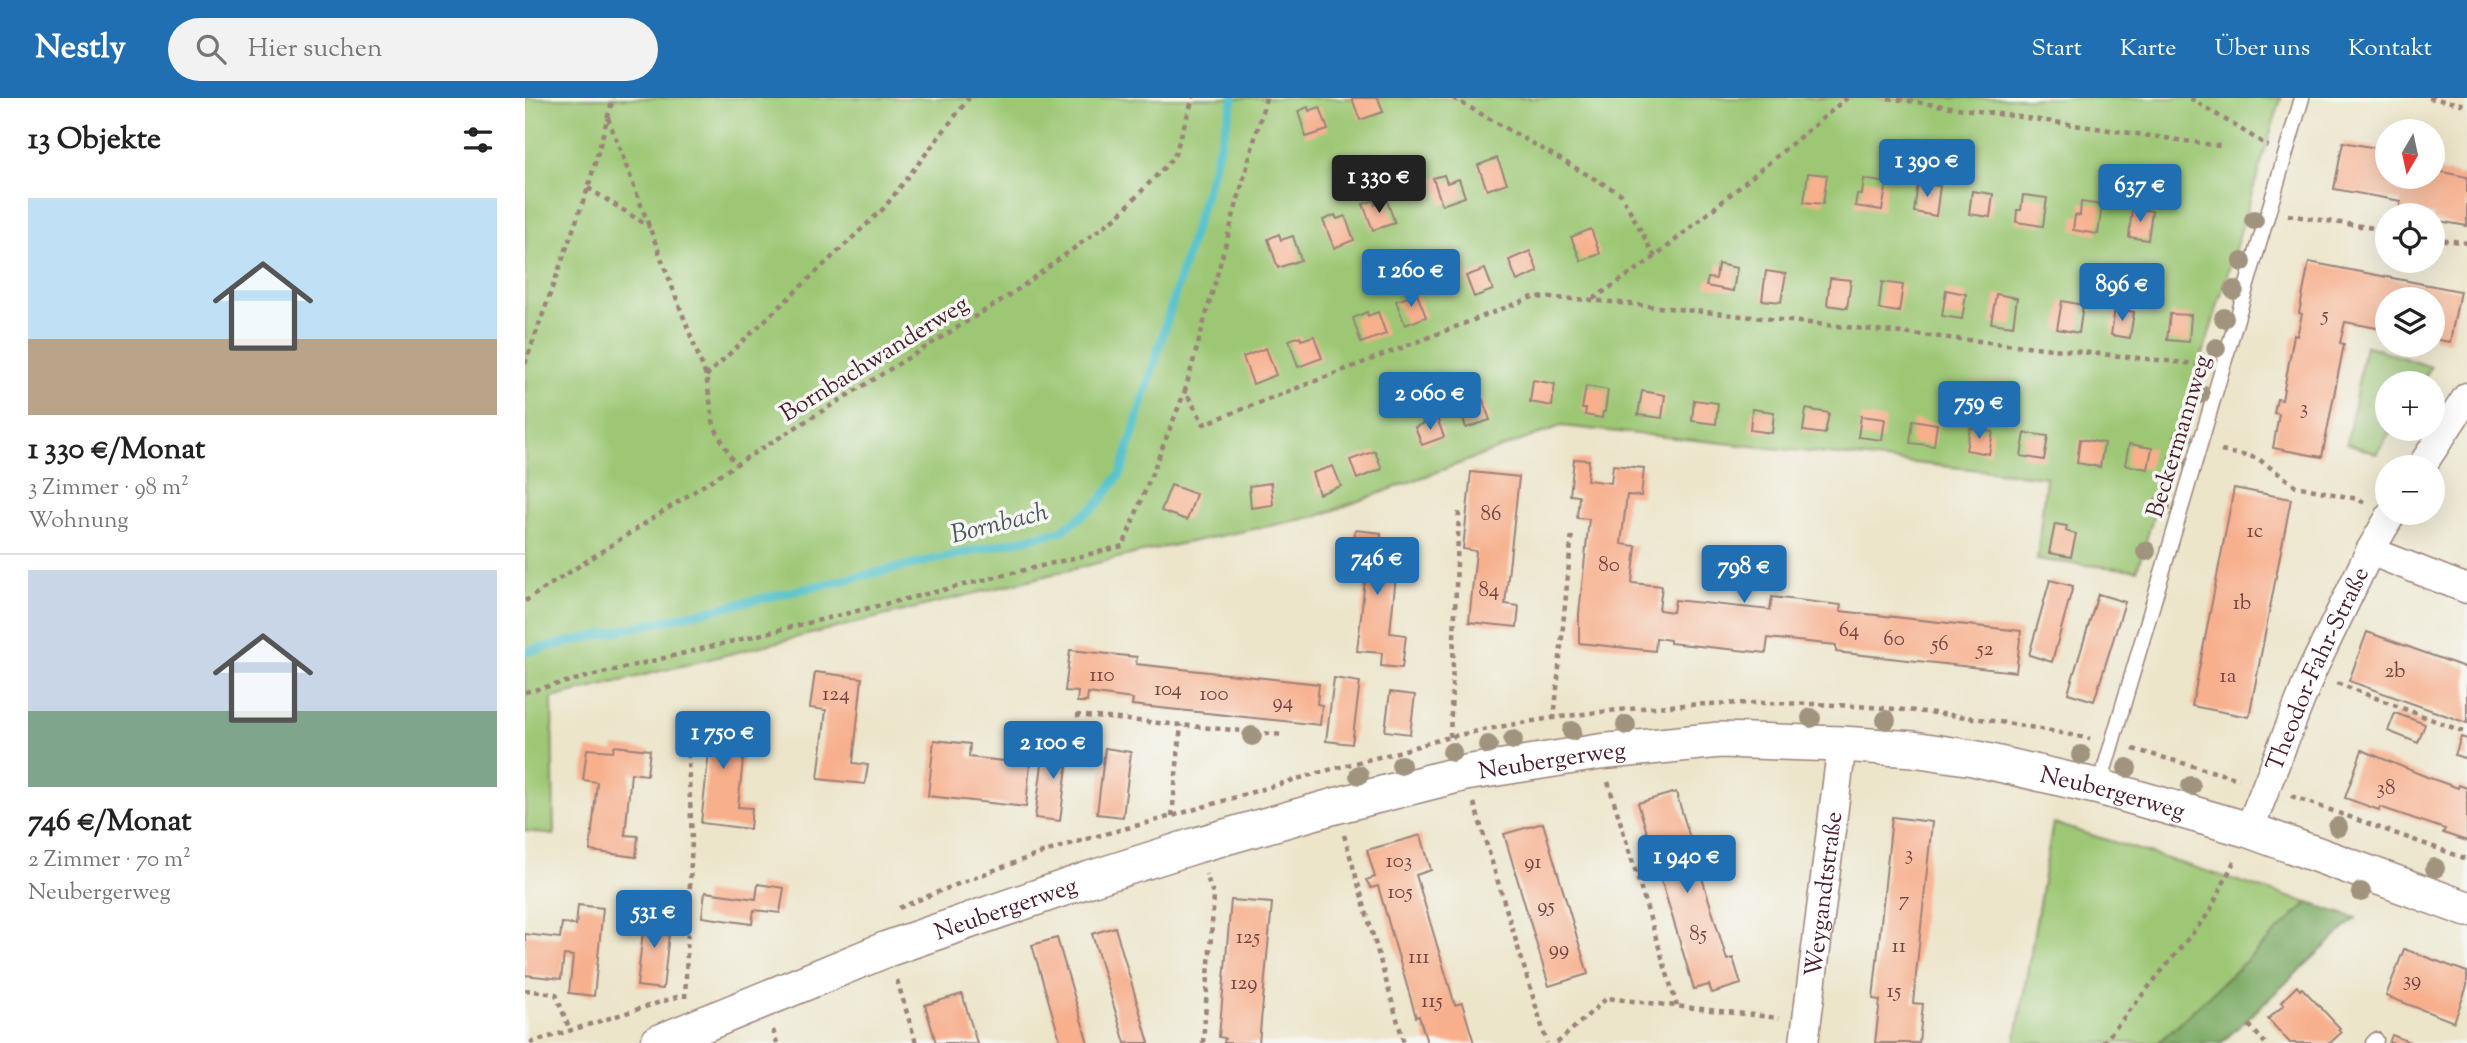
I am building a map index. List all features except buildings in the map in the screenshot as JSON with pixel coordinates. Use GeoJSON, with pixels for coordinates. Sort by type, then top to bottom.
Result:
{"type":"FeatureCollection","features":[{"type":"Feature","properties":{"kind":"street"},"geometry":{"type":"LineString","coordinates":[[2429,455],[2467,397]]}},
{"type":"Feature","properties":{"kind":"street","name":"Theodor-Fahr-Straße"},"geometry":{"type":"LineString","coordinates":[[2249,830],[2311,673],[2385,525]]}},
{"type":"Feature","properties":{"kind":"street"},"geometry":{"type":"LineString","coordinates":[[2370,551],[2467,589]]}},
{"type":"Feature","properties":{"kind":"street","name":"Neubergerweg"},"geometry":{"type":"LineString","coordinates":[[671,1038],[887,949],[1197,845],[1465,773],[1599,752],[1720,740],[1913,748],[1973,758],[2099,787],[2249,830],[2467,909]]}},
{"type":"Feature","properties":{"kind":"street","name":"Weygandtstraße"},"geometry":{"type":"LineString","coordinates":[[1805,1032],[1842,744]]}},
{"type":"Feature","properties":{"kind":"lane","name":"Beckermannweg"},"geometry":{"type":"LineString","coordinates":[[2099,787],[2302,98]]}},
{"type":"Feature","properties":{"kind":"path"},"geometry":{"type":"LineString","coordinates":[[525,364],[588,188],[613,98]]}},
{"type":"Feature","properties":{"kind":"path"},"geometry":{"type":"LineString","coordinates":[[706,376],[884,208],[969,98]]}},
{"type":"Feature","properties":{"kind":"path","name":"Bornbachwanderweg"},"geometry":{"type":"LineString","coordinates":[[525,601],[736,465],[1013,293],[1118,216],[1174,157],[1193,98]]}},
{"type":"Feature","properties":{"kind":"path"},"geometry":{"type":"LineString","coordinates":[[525,692],[1123,546],[1185,391],[1266,98]]}},
{"type":"Feature","properties":{"kind":"path"},"geometry":{"type":"LineString","coordinates":[[1453,98],[1621,194],[1655,257]]}},
{"type":"Feature","properties":{"kind":"path"},"geometry":{"type":"LineString","coordinates":[[1592,300],[1655,257],[1847,98]]}},
{"type":"Feature","properties":{"kind":"path"},"geometry":{"type":"LineString","coordinates":[[1888,98],[2220,146]]}},
{"type":"Feature","properties":{"kind":"path"},"geometry":{"type":"LineString","coordinates":[[2190,98],[2284,155]]}},
{"type":"Feature","properties":{"kind":"path"},"geometry":{"type":"LineString","coordinates":[[2430,98],[2467,104]]}},
{"type":"Feature","properties":{"kind":"path"},"geometry":{"type":"LineString","coordinates":[[608,118],[706,376],[714,426],[736,465]]}},
{"type":"Feature","properties":{"kind":"path"},"geometry":{"type":"LineString","coordinates":[[588,188],[651,228]]}},
{"type":"Feature","properties":{"kind":"path"},"geometry":{"type":"LineString","coordinates":[[2267,212],[2375,228]]}},
{"type":"Feature","properties":{"kind":"path"},"geometry":{"type":"LineString","coordinates":[[2445,240],[2467,243]]}},
{"type":"Feature","properties":{"kind":"path"},"geometry":{"type":"LineString","coordinates":[[1185,391],[1204,424],[1533,297],[1592,300],[2222,366]]}},
{"type":"Feature","properties":{"kind":"path"},"geometry":{"type":"LineString","coordinates":[[2227,452],[2257,458],[2296,486],[2357,499]]}},
{"type":"Feature","properties":{"kind":"path"},"geometry":{"type":"LineString","coordinates":[[1450,737],[1459,512]]}},
{"type":"Feature","properties":{"kind":"path"},"geometry":{"type":"LineString","coordinates":[[1554,720],[1572,532]]}},
{"type":"Feature","properties":{"kind":"path"},"geometry":{"type":"LineString","coordinates":[[2311,673],[2467,733]]}},
{"type":"Feature","properties":{"kind":"path"},"geometry":{"type":"LineString","coordinates":[[1076,715],[1284,735]]}},
{"type":"Feature","properties":{"kind":"path"},"geometry":{"type":"LineString","coordinates":[[1172,816],[1181,725]]}},
{"type":"Feature","properties":{"kind":"path"},"geometry":{"type":"LineString","coordinates":[[671,1038],[692,839],[687,741]]}},
{"type":"Feature","properties":{"kind":"path"},"geometry":{"type":"LineString","coordinates":[[1599,752],[1677,1006]]}},
{"type":"Feature","properties":{"kind":"path"},"geometry":{"type":"LineString","coordinates":[[1465,773],[1547,1043]]}},
{"type":"Feature","properties":{"kind":"path"},"geometry":{"type":"LineString","coordinates":[[2289,795],[2467,859]]}},
{"type":"Feature","properties":{"kind":"path"},"geometry":{"type":"LineString","coordinates":[[1335,806],[1404,1043]]}},
{"type":"Feature","properties":{"kind":"path"},"geometry":{"type":"LineString","coordinates":[[2103,1043],[2209,913],[2249,830]]}},
{"type":"Feature","properties":{"kind":"path"},"geometry":{"type":"LineString","coordinates":[[1197,845],[1213,897],[1203,1043]]}},
{"type":"Feature","properties":{"kind":"path"},"geometry":{"type":"LineString","coordinates":[[887,949],[916,1043]]}},
{"type":"Feature","properties":{"kind":"path"},"geometry":{"type":"LineString","coordinates":[[525,990],[556,994],[570,1031]]}},
{"type":"Feature","properties":{"kind":"path"},"geometry":{"type":"LineString","coordinates":[[1557,1043],[1607,998],[1677,1006],[1805,1032]]}},
{"type":"Feature","properties":{"kind":"path"},"geometry":{"type":"LineString","coordinates":[[2249,1025],[2265,1043]]}},
{"type":"Feature","properties":{"kind":"green space"},"geometry":{"type":"Polygon","coordinates":[[[525,98],[2281,98],[2137,570],[2037,560],[2046,477],[1561,426],[1318,516],[1146,551],[552,698],[554,835],[525,831],[525,98]]]}},
{"type":"Feature","properties":{"kind":"green space"},"geometry":{"type":"Polygon","coordinates":[[[2365,345],[2375,348],[2375,357],[2401,357],[2431,367],[2428,371],[2375,371],[2375,441],[2384,441],[2376,454],[2347,443],[2365,345]]]}},
{"type":"Feature","properties":{"kind":"green space"},"geometry":{"type":"Polygon","coordinates":[[[2053,823],[2308,903],[2158,1043],[2015,1043],[2053,823]]]}},
{"type":"Feature","properties":{"kind":"green space"},"geometry":{"type":"Polygon","coordinates":[[[2308,903],[2356,918],[2221,1043],[2158,1043],[2308,903]]]}},
{"type":"Feature","properties":{"kind":"waterway","name":"Bornbach"},"geometry":{"type":"LineString","coordinates":[[525,652],[1061,531],[1097,505],[1121,473],[1234,98]]}}]}
